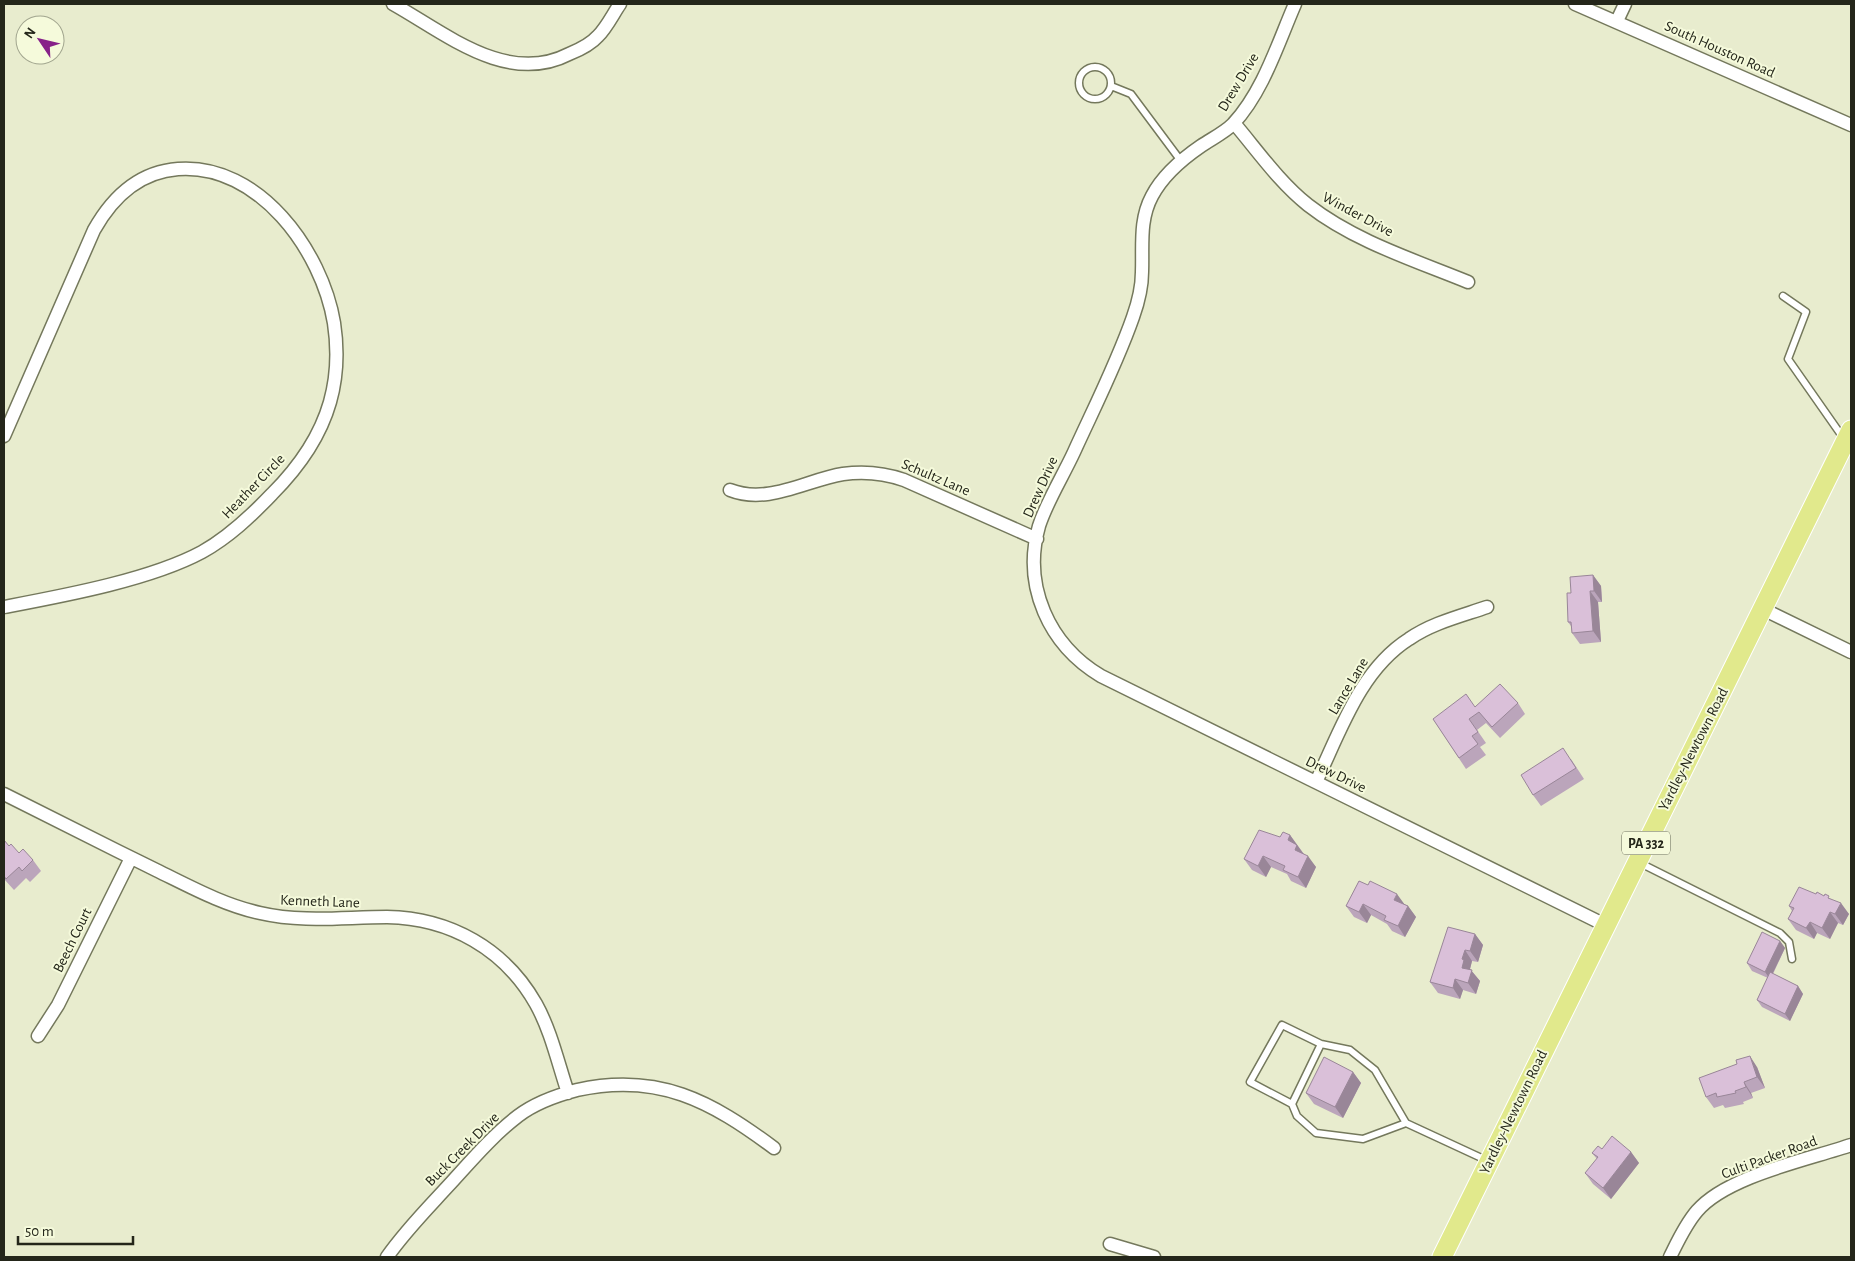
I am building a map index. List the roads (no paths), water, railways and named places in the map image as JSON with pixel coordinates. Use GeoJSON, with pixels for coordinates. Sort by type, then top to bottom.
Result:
{"type":"FeatureCollection","features":[{"type":"Feature","properties":{"kind":"main road","name":"Yardley-Newtown Road"},"geometry":{"type":"LineString","coordinates":[[1442,1257],[1636,862],[1849,436]]}},
{"type":"Feature","properties":{"kind":"street"},"geometry":{"type":"LineString","coordinates":[[393,4],[486,56],[520,65],[544,64],[561,59],[577,51],[596,38],[620,4]]}},
{"type":"Feature","properties":{"kind":"street","name":"Drew Drive"},"geometry":{"type":"LineString","coordinates":[[1295,4],[1265,74],[1234,123],[1181,161],[1152,196],[1143,226],[1140,292],[1133,317],[1108,379],[1046,511],[1037,539],[1034,563],[1038,593],[1044,613],[1052,630],[1077,659],[1101,676],[1605,925]]}},
{"type":"Feature","properties":{"kind":"street","name":"South Houston Road"},"geometry":{"type":"LineString","coordinates":[[1575,4],[1618,21],[1851,125]]}},
{"type":"Feature","properties":{"kind":"street"},"geometry":{"type":"LineString","coordinates":[[1618,21],[1625,4]]}},
{"type":"Feature","properties":{"kind":"street","name":"Winder Drive"},"geometry":{"type":"LineString","coordinates":[[1234,123],[1282,180],[1306,204],[1358,236],[1468,282]]}},
{"type":"Feature","properties":{"kind":"street","name":"Heather Circle"},"geometry":{"type":"LineString","coordinates":[[4,436],[94,230],[104,212],[125,189],[142,179],[171,169],[192,168],[221,173],[241,182],[264,199],[287,224],[304,248],[330,305],[336,351],[335,376],[330,402],[322,424],[305,454],[284,482],[245,522],[200,553],[122,581],[4,607]]}},
{"type":"Feature","properties":{"kind":"street","name":"Schultz Lane"},"geometry":{"type":"LineString","coordinates":[[730,490],[743,495],[779,492],[841,474],[870,472],[886,474],[904,480],[1037,539]]}},
{"type":"Feature","properties":{"kind":"street","name":"Lance Lane"},"geometry":{"type":"LineString","coordinates":[[1316,782],[1364,686],[1394,649],[1410,638],[1442,622],[1487,607]]}},
{"type":"Feature","properties":{"kind":"street"},"geometry":{"type":"LineString","coordinates":[[1762,609],[1851,652]]}},
{"type":"Feature","properties":{"kind":"street","name":"Kenneth Lane"},"geometry":{"type":"LineString","coordinates":[[4,794],[223,902],[259,913],[295,919],[406,918],[431,922],[477,941],[502,960],[520,980],[536,1004],[545,1022],[568,1093]]}},
{"type":"Feature","properties":{"kind":"street","name":"Beech Court"},"geometry":{"type":"LineString","coordinates":[[38,1036],[58,1005],[131,858]]}},
{"type":"Feature","properties":{"kind":"street","name":"Buck Creek Drive"},"geometry":{"type":"LineString","coordinates":[[387,1257],[428,1207],[474,1156],[513,1121],[534,1106],[568,1093],[590,1087],[620,1085],[663,1089],[708,1104],[742,1124],[774,1148]]}},
{"type":"Feature","properties":{"kind":"street","name":"Culti Packer Road"},"geometry":{"type":"LineString","coordinates":[[1670,1257],[1686,1226],[1698,1210],[1724,1189],[1851,1145]]}},
{"type":"Feature","properties":{"kind":"street"},"geometry":{"type":"LineString","coordinates":[[1110,1244],[1154,1257]]}},
{"type":"Feature","properties":{"kind":"lane"},"geometry":{"type":"LineString","coordinates":[[1089,68],[1100,68],[1109,75],[1111,86],[1106,95],[1096,99],[1085,96],[1079,86],[1081,75],[1089,68]]}},
{"type":"Feature","properties":{"kind":"lane"},"geometry":{"type":"LineString","coordinates":[[1111,86],[1131,94],[1181,161]]}},
{"type":"Feature","properties":{"kind":"lane"},"geometry":{"type":"LineString","coordinates":[[1783,296],[1806,312],[1788,359],[1849,436]]}},
{"type":"Feature","properties":{"kind":"lane"},"geometry":{"type":"LineString","coordinates":[[1636,862],[1780,933],[1790,942],[1792,959]]}},
{"type":"Feature","properties":{"kind":"lane"},"geometry":{"type":"LineString","coordinates":[[1406,1123],[1363,1139],[1316,1133],[1297,1116],[1292,1104],[1250,1082],[1282,1025],[1321,1044],[1350,1050],[1374,1070],[1406,1123],[1489,1161]]}},
{"type":"Feature","properties":{"kind":"lane"},"geometry":{"type":"LineString","coordinates":[[1292,1104],[1321,1044]]}}]}
